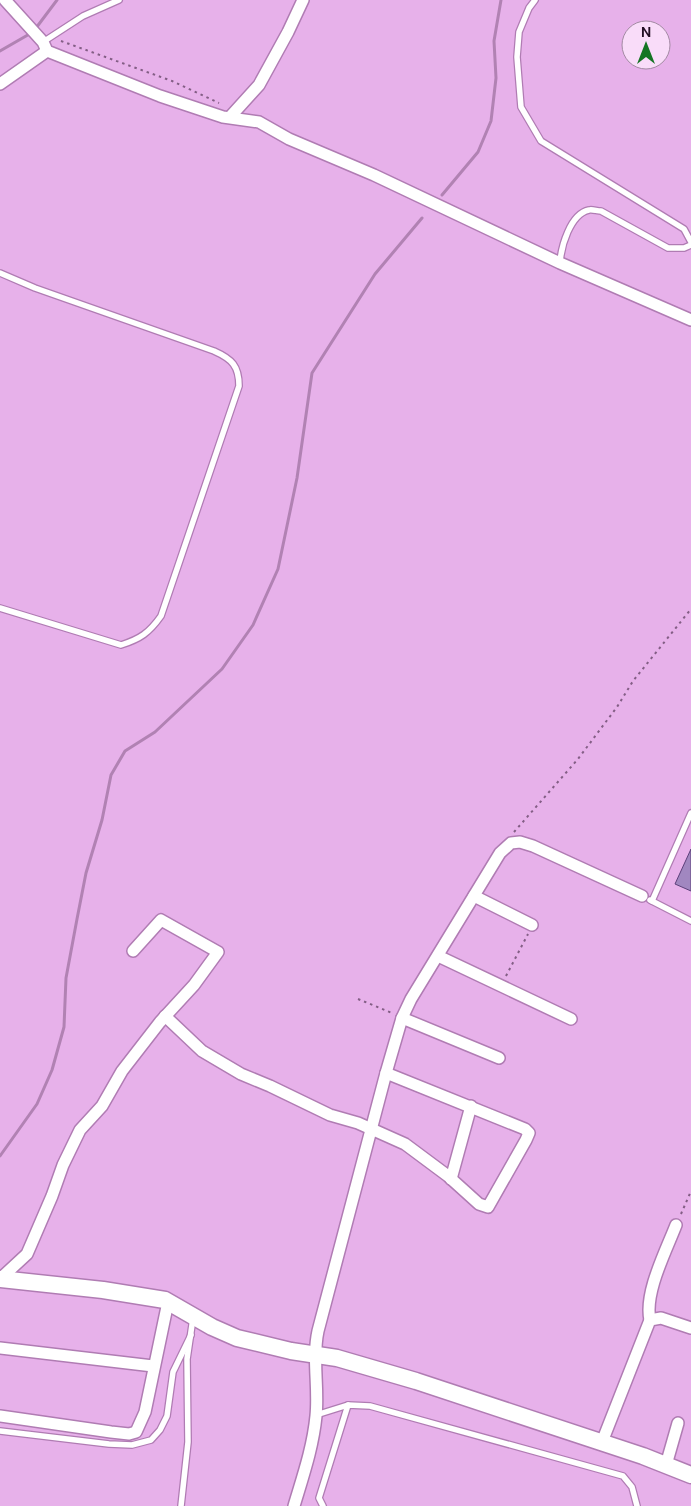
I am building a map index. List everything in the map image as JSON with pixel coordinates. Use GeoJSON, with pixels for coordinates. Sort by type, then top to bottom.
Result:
{"type":"FeatureCollection","features":[{"type":"Feature","properties":{"kind":"street"},"geometry":{"type":"LineString","coordinates":[[5,0],[46,44],[160,96],[223,117],[233,113],[259,85],[288,32],[302,0]]}},
{"type":"Feature","properties":{"kind":"street"},"geometry":{"type":"LineString","coordinates":[[0,84],[46,44]]}},
{"type":"Feature","properties":{"kind":"street"},"geometry":{"type":"LineString","coordinates":[[233,113],[259,122],[289,139],[374,175],[560,263],[691,320]]}},
{"type":"Feature","properties":{"kind":"street"},"geometry":{"type":"LineString","coordinates":[[294,1506],[314,1437],[317,1355],[315,1344],[318,1331],[386,1072],[402,1018],[411,999],[500,853],[511,843],[533,846],[647,898]]}},
{"type":"Feature","properties":{"kind":"street"},"geometry":{"type":"LineString","coordinates":[[474,896],[532,925]]}},
{"type":"Feature","properties":{"kind":"street"},"geometry":{"type":"LineString","coordinates":[[0,1279],[27,1254],[63,1165],[80,1130],[102,1106],[122,1071],[165,1016],[194,985],[218,952],[161,920],[133,951]]}},
{"type":"Feature","properties":{"kind":"street"},"geometry":{"type":"LineString","coordinates":[[438,956],[571,1019]]}},
{"type":"Feature","properties":{"kind":"street"},"geometry":{"type":"LineString","coordinates":[[165,1016],[202,1051],[232,1069],[330,1116],[372,1129],[405,1144],[451,1179],[479,1204],[488,1207],[529,1133],[513,1123],[386,1072]]}},
{"type":"Feature","properties":{"kind":"street"},"geometry":{"type":"LineString","coordinates":[[402,1018],[500,1058]]}},
{"type":"Feature","properties":{"kind":"street"},"geometry":{"type":"LineString","coordinates":[[451,1179],[471,1106]]}},
{"type":"Feature","properties":{"kind":"street"},"geometry":{"type":"LineString","coordinates":[[367,1146],[390,1136]]}},
{"type":"Feature","properties":{"kind":"street"},"geometry":{"type":"LineString","coordinates":[[602,1442],[650,1320],[648,1305],[651,1292],[676,1225]]}},
{"type":"Feature","properties":{"kind":"street"},"geometry":{"type":"LineString","coordinates":[[0,1279],[121,1292],[168,1302],[237,1338],[337,1358],[416,1381],[602,1442],[691,1475]]}},
{"type":"Feature","properties":{"kind":"street"},"geometry":{"type":"LineString","coordinates":[[0,1416],[128,1434],[136,1432],[145,1412],[153,1366],[168,1302]]}},
{"type":"Feature","properties":{"kind":"street"},"geometry":{"type":"LineString","coordinates":[[650,1320],[661,1318],[691,1328]]}},
{"type":"Feature","properties":{"kind":"street"},"geometry":{"type":"LineString","coordinates":[[0,1348],[153,1366]]}},
{"type":"Feature","properties":{"kind":"street"},"geometry":{"type":"LineString","coordinates":[[666,1465],[678,1423]]}},
{"type":"Feature","properties":{"kind":"lane"},"geometry":{"type":"LineString","coordinates":[[46,44],[83,16],[119,0]]}},
{"type":"Feature","properties":{"kind":"lane"},"geometry":{"type":"LineString","coordinates":[[535,0],[529,8],[519,32],[517,57],[521,107],[540,141],[684,228],[691,243],[684,248],[668,248],[601,211],[589,210],[580,214],[566,236],[560,250],[560,263]]}},
{"type":"Feature","properties":{"kind":"lane"},"geometry":{"type":"LineString","coordinates":[[0,274],[214,351],[228,358],[235,365],[239,374],[239,386],[161,616],[151,631],[139,639],[120,645],[0,608]]}},
{"type":"Feature","properties":{"kind":"lane"},"geometry":{"type":"LineString","coordinates":[[691,813],[647,898],[691,921]]}},
{"type":"Feature","properties":{"kind":"lane"},"geometry":{"type":"LineString","coordinates":[[181,1506],[188,1442],[187,1359],[194,1316]]}},
{"type":"Feature","properties":{"kind":"lane"},"geometry":{"type":"LineString","coordinates":[[0,1432],[109,1444],[132,1445],[151,1440],[160,1430],[167,1416],[173,1372],[191,1335]]}},
{"type":"Feature","properties":{"kind":"lane"},"geometry":{"type":"LineString","coordinates":[[316,1415],[348,1405],[370,1406],[623,1476],[632,1487],[637,1506]]}},
{"type":"Feature","properties":{"kind":"lane"},"geometry":{"type":"LineString","coordinates":[[323,1506],[319,1498],[348,1405]]}},
{"type":"Feature","properties":{"kind":"path"},"geometry":{"type":"LineString","coordinates":[[46,44],[172,81],[233,113]]}},
{"type":"Feature","properties":{"kind":"path"},"geometry":{"type":"LineString","coordinates":[[511,843],[514,832],[522,821],[578,759],[617,707],[633,681],[691,609]]}},
{"type":"Feature","properties":{"kind":"path"},"geometry":{"type":"LineString","coordinates":[[500,985],[532,925]]}},
{"type":"Feature","properties":{"kind":"path"},"geometry":{"type":"LineString","coordinates":[[358,999],[402,1018]]}},
{"type":"Feature","properties":{"kind":"path"},"geometry":{"type":"LineString","coordinates":[[676,1225],[691,1191]]}},
{"type":"Feature","properties":{"kind":"building"},"geometry":{"type":"Polygon","coordinates":[[[691,849],[691,891],[675,884],[691,849]]]}},
{"type":"Feature","properties":{"kind":"waterway"},"geometry":{"type":"LineString","coordinates":[[0,51],[33,32],[57,0]]}},
{"type":"Feature","properties":{"kind":"waterway"},"geometry":{"type":"LineString","coordinates":[[442,195],[478,152],[491,121],[496,78],[494,41],[501,0]]}},
{"type":"Feature","properties":{"kind":"waterway"},"geometry":{"type":"LineString","coordinates":[[0,1156],[37,1104],[52,1070],[64,1027],[66,978],[86,873],[102,820],[111,775],[125,751],[155,732],[222,669],[253,625],[278,569],[297,478],[312,373],[375,274],[422,218]]}}]}
